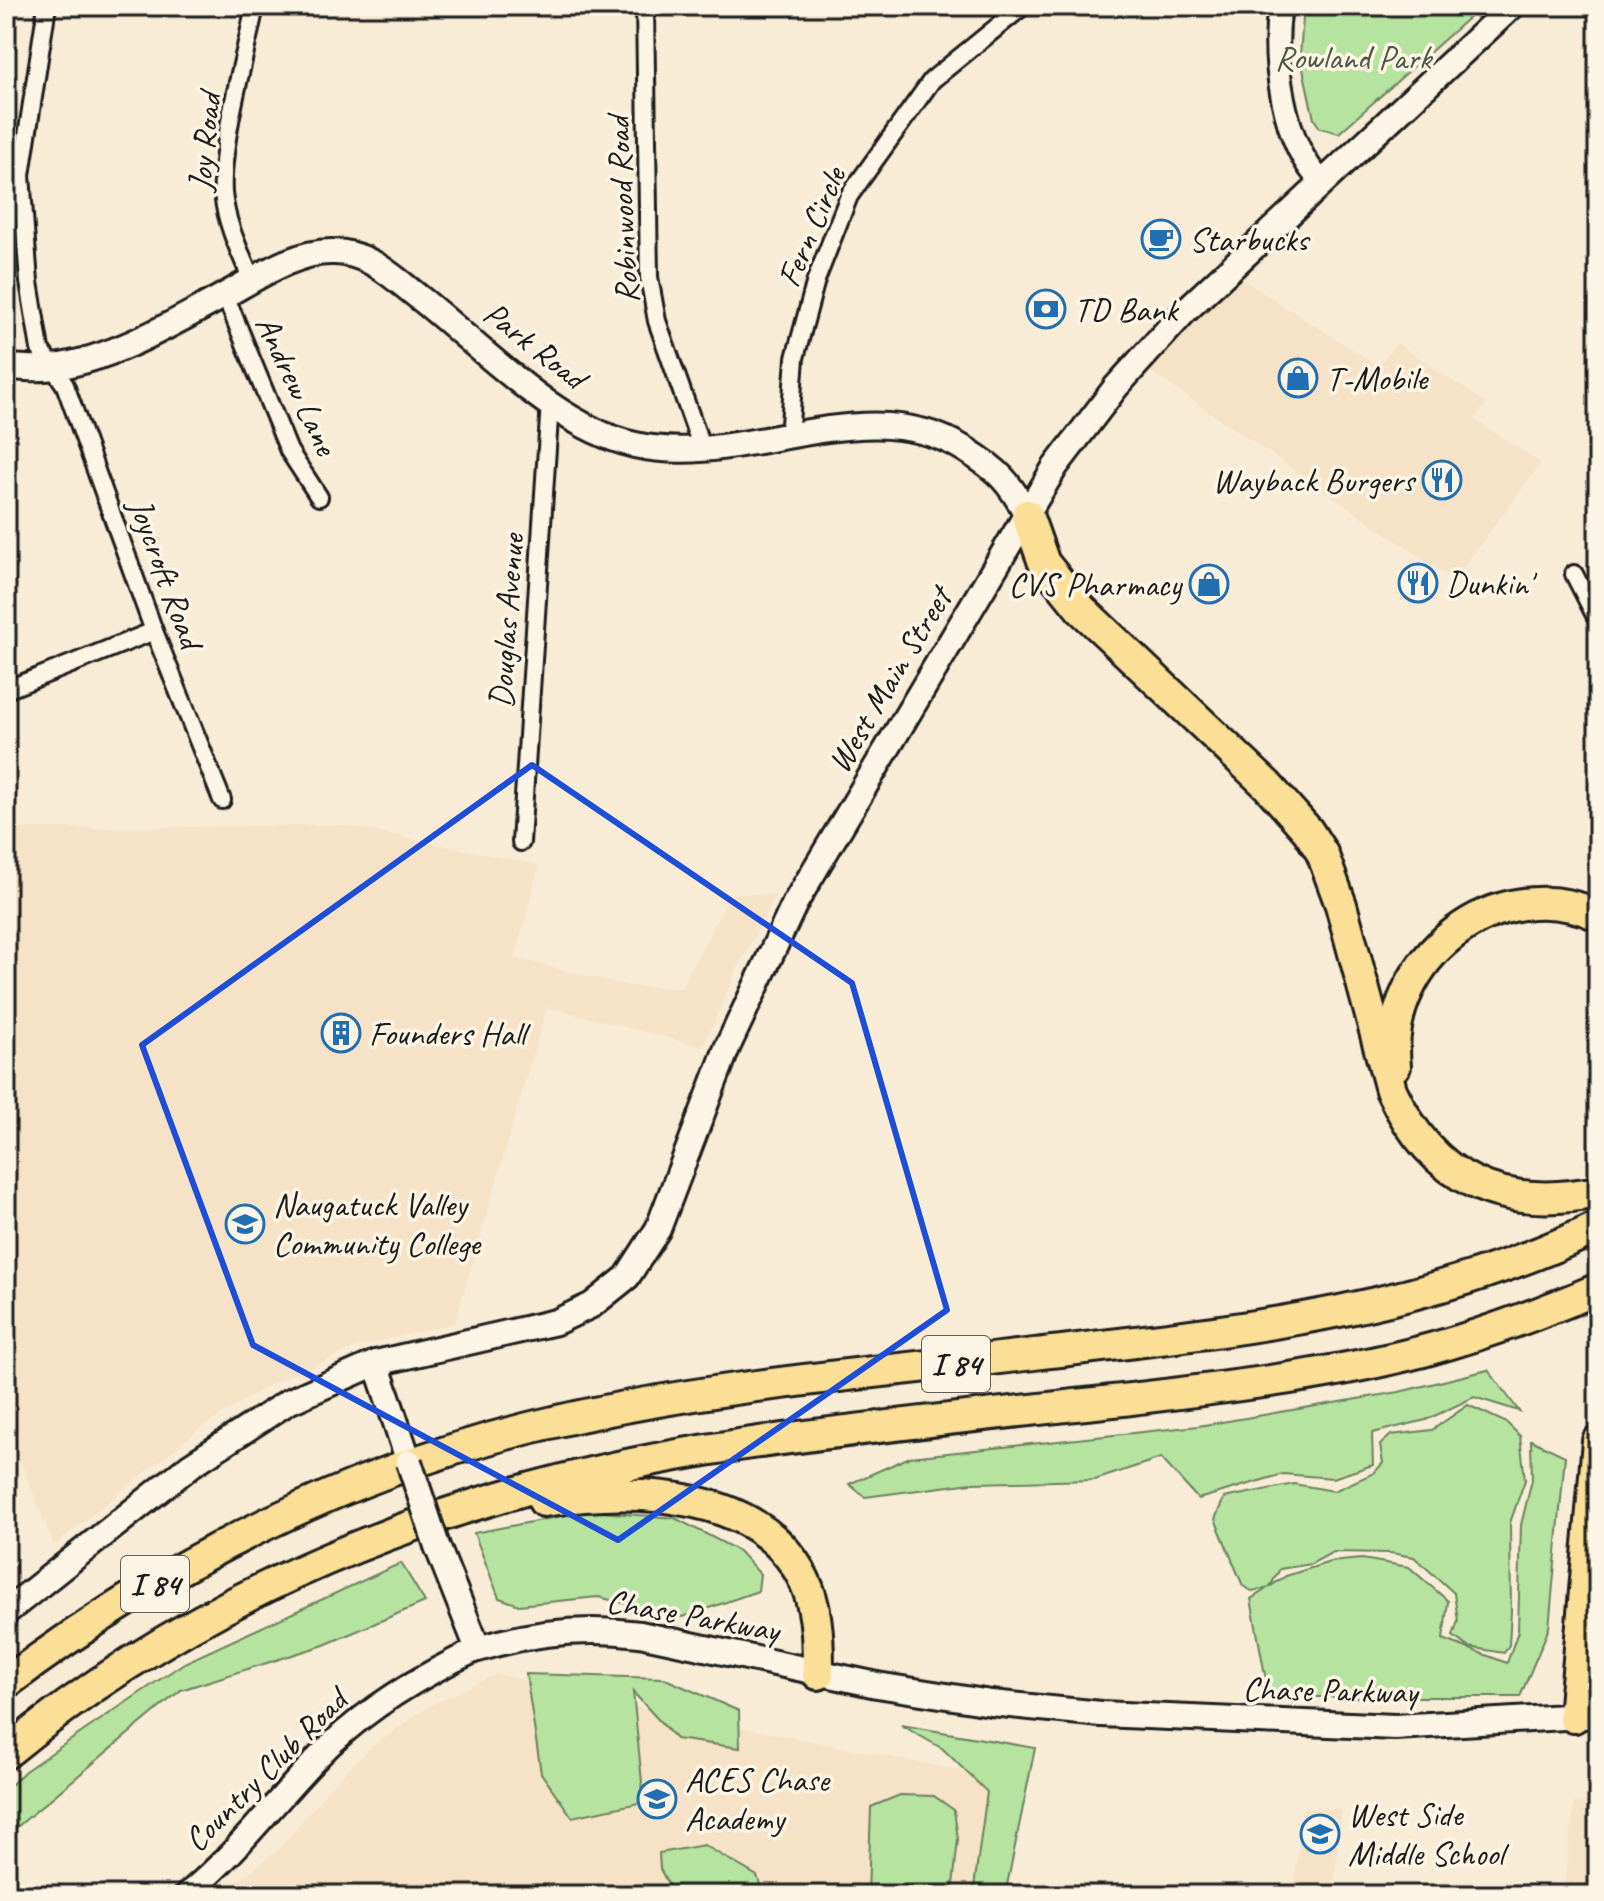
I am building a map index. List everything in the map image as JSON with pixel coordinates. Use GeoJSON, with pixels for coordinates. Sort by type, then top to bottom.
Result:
{"type":"FeatureCollection","features":[{"type":"Feature","properties":{"kind":"highway"},"geometry":{"type":"LineString","coordinates":[[1027,515],[1044,563],[1081,609],[1267,785],[1308,831],[1322,853],[1341,905],[1391,1090],[1403,1116],[1429,1152],[1455,1174],[1506,1193],[1549,1197],[1598,1192]]}},
{"type":"Feature","properties":{"kind":"highway"},"geometry":{"type":"LineString","coordinates":[[1429,1152],[1406,1114],[1395,1061],[1399,1010],[1418,969],[1451,934],[1496,910],[1544,902],[1598,915]]}},
{"type":"Feature","properties":{"kind":"highway","name":"I 84"},"geometry":{"type":"LineString","coordinates":[[6,1683],[136,1595],[249,1533],[377,1478],[495,1437],[677,1398],[1227,1332],[1347,1312],[1467,1279],[1598,1227]]}},
{"type":"Feature","properties":{"kind":"highway","name":"I 84"},"geometry":{"type":"LineString","coordinates":[[6,1753],[63,1710],[165,1644],[273,1585],[333,1557],[450,1511],[622,1465],[762,1442],[1294,1378],[1423,1351],[1485,1332],[1598,1289]]}},
{"type":"Feature","properties":{"kind":"highway"},"geometry":{"type":"LineString","coordinates":[[1586,1716],[1598,1441]]}},
{"type":"Feature","properties":{"kind":"highway"},"geometry":{"type":"LineString","coordinates":[[333,1557],[545,1500],[639,1494],[694,1500],[744,1521],[784,1552],[799,1571],[813,1610],[818,1674]]}},
{"type":"Feature","properties":{"kind":"main road","name":"West Main Street"},"geometry":{"type":"LineString","coordinates":[[376,1363],[556,1322],[601,1299],[635,1268],[658,1229],[722,1060],[795,903],[1062,457],[1139,359],[1204,291],[1512,6]]}},
{"type":"Feature","properties":{"kind":"main road","name":"Park Road"},"geometry":{"type":"LineString","coordinates":[[6,367],[54,368],[119,347],[252,280],[314,254],[339,252],[366,259],[550,403],[598,432],[633,444],[703,451],[860,425],[924,429],[962,447],[1002,474],[1027,515]]}},
{"type":"Feature","properties":{"kind":"main road"},"geometry":{"type":"LineString","coordinates":[[6,1612],[175,1477],[238,1431],[288,1402],[376,1363],[449,1579],[478,1649]]}},
{"type":"Feature","properties":{"kind":"main road","name":"Chase Parkway"},"geometry":{"type":"LineString","coordinates":[[478,1649],[537,1634],[604,1630],[652,1636],[818,1674],[933,1695],[1045,1709],[1257,1724],[1395,1727],[1586,1716]]}},
{"type":"Feature","properties":{"kind":"street","name":"Joycroft Road"},"geometry":{"type":"LineString","coordinates":[[47,6],[21,175],[29,282],[40,349],[65,385],[154,631],[222,800]]}},
{"type":"Feature","properties":{"kind":"street","name":"Joy Road"},"geometry":{"type":"LineString","coordinates":[[252,280],[231,233],[223,193],[225,158],[255,6]]}},
{"type":"Feature","properties":{"kind":"street","name":"Robinwood Road"},"geometry":{"type":"LineString","coordinates":[[645,6],[649,277],[657,321],[703,451]]}},
{"type":"Feature","properties":{"kind":"street","name":"Fern Circle"},"geometry":{"type":"LineString","coordinates":[[789,437],[795,358],[816,280],[849,196],[932,80],[1023,6]]}},
{"type":"Feature","properties":{"kind":"street"},"geometry":{"type":"LineString","coordinates":[[1280,6],[1276,48],[1282,91],[1299,146],[1322,182]]}},
{"type":"Feature","properties":{"kind":"street","name":"Andrew Lane"},"geometry":{"type":"LineString","coordinates":[[225,295],[289,451],[319,497]]}},
{"type":"Feature","properties":{"kind":"street","name":"Douglas Avenue"},"geometry":{"type":"LineString","coordinates":[[521,842],[550,403]]}},
{"type":"Feature","properties":{"kind":"street"},"geometry":{"type":"LineString","coordinates":[[1574,574],[1598,621]]}},
{"type":"Feature","properties":{"kind":"street"},"geometry":{"type":"LineString","coordinates":[[6,690],[154,631]]}},
{"type":"Feature","properties":{"kind":"street","name":"Country Club Road"},"geometry":{"type":"LineString","coordinates":[[186,1895],[222,1864],[328,1748],[365,1714],[421,1677],[478,1649]]}},
{"type":"Feature","properties":{"kind":"highlighted area"},"geometry":{"type":"Polygon","coordinates":[[[532,765],[852,983],[947,1310],[618,1540],[253,1345],[142,1045],[532,765]]]}},
{"type":"Feature","properties":{"kind":"shaded area"},"geometry":{"type":"Polygon","coordinates":[[[1226,269],[1378,366],[1397,343],[1486,403],[1475,420],[1541,463],[1454,580],[1138,363],[1226,269]]]}},
{"type":"Feature","properties":{"kind":"shaded area","name":"Naugatuck Valley Community College"},"geometry":{"type":"Polygon","coordinates":[[[343,825],[539,865],[515,958],[628,986],[681,988],[731,893],[776,895],[737,969],[703,1047],[547,1007],[455,1323],[359,1346],[269,1385],[202,1427],[54,1545],[6,1425],[6,829],[343,825]]]}},
{"type":"Feature","properties":{"kind":"shaded area","name":"ACES Chase Academy"},"geometry":{"type":"Polygon","coordinates":[[[496,1674],[635,1706],[997,1778],[975,1895],[220,1895],[279,1849],[334,1783],[368,1750],[427,1707],[496,1674]]]}},
{"type":"Feature","properties":{"kind":"shaded area","name":"West Side Middle School"},"geometry":{"type":"Polygon","coordinates":[[[1598,1800],[1598,1895],[1563,1895],[1574,1803],[1598,1800]]]}},
{"type":"Feature","properties":{"kind":"shaded area","name":"West Side Middle School"},"geometry":{"type":"Polygon","coordinates":[[[1303,1808],[1342,1809],[1333,1895],[1293,1895],[1303,1808]]]}},
{"type":"Feature","properties":{"kind":"green space","name":"Rowland Park"},"geometry":{"type":"Polygon","coordinates":[[[1304,6],[1482,6],[1339,133],[1320,128],[1314,119],[1300,55],[1304,6]]]}},
{"type":"Feature","properties":{"kind":"green space"},"geometry":{"type":"Polygon","coordinates":[[[1488,1370],[1519,1411],[1474,1397],[1426,1420],[1372,1433],[1373,1465],[1333,1478],[1283,1474],[1198,1499],[1161,1458],[1095,1480],[972,1483],[865,1497],[849,1484],[910,1457],[1198,1426],[1399,1392],[1488,1370]]]}},
{"type":"Feature","properties":{"kind":"green space"},"geometry":{"type":"Polygon","coordinates":[[[1468,1405],[1507,1423],[1520,1436],[1525,1480],[1510,1523],[1511,1611],[1509,1645],[1504,1653],[1468,1647],[1453,1636],[1458,1621],[1454,1593],[1414,1557],[1390,1553],[1333,1552],[1311,1564],[1280,1569],[1269,1588],[1252,1591],[1243,1586],[1215,1519],[1224,1498],[1294,1484],[1334,1491],[1374,1473],[1383,1463],[1380,1445],[1391,1435],[1432,1430],[1468,1405]]]}},
{"type":"Feature","properties":{"kind":"green space"},"geometry":{"type":"Polygon","coordinates":[[[1531,1440],[1565,1456],[1549,1628],[1520,1697],[1269,1697],[1251,1599],[1286,1576],[1330,1562],[1362,1559],[1409,1567],[1448,1601],[1443,1639],[1507,1663],[1518,1631],[1521,1525],[1532,1480],[1531,1440]]]}},
{"type":"Feature","properties":{"kind":"green space"},"geometry":{"type":"Polygon","coordinates":[[[588,1511],[675,1518],[739,1551],[760,1574],[758,1591],[683,1617],[598,1597],[519,1605],[499,1598],[474,1533],[588,1511]]]}},
{"type":"Feature","properties":{"kind":"green space"},"geometry":{"type":"Polygon","coordinates":[[[401,1563],[425,1602],[324,1645],[181,1690],[6,1836],[6,1790],[25,1771],[184,1663],[401,1563]]]}},
{"type":"Feature","properties":{"kind":"green space"},"geometry":{"type":"Polygon","coordinates":[[[526,1674],[663,1678],[739,1711],[740,1748],[676,1739],[633,1692],[644,1802],[572,1817],[541,1773],[526,1674]]]}},
{"type":"Feature","properties":{"kind":"green space"},"geometry":{"type":"Polygon","coordinates":[[[901,1725],[1035,1748],[1005,1895],[973,1895],[987,1792],[943,1749],[901,1725]]]}},
{"type":"Feature","properties":{"kind":"green space"},"geometry":{"type":"Polygon","coordinates":[[[900,1795],[934,1796],[954,1810],[958,1839],[952,1895],[868,1895],[871,1807],[900,1795]]]}},
{"type":"Feature","properties":{"kind":"green space"},"geometry":{"type":"Polygon","coordinates":[[[704,1845],[757,1876],[764,1895],[674,1895],[660,1869],[659,1853],[704,1845]]]}},
{"type":"Feature","properties":{"kind":"place","name":"Starbucks"},"geometry":{"type":"Point","coordinates":[1161,239]}},
{"type":"Feature","properties":{"kind":"place","name":"TD Bank"},"geometry":{"type":"Point","coordinates":[1046,309]}},
{"type":"Feature","properties":{"kind":"place","name":"T-Mobile"},"geometry":{"type":"Point","coordinates":[1298,378]}},
{"type":"Feature","properties":{"kind":"place","name":"Wayback Burgers"},"geometry":{"type":"Point","coordinates":[1442,480]}},
{"type":"Feature","properties":{"kind":"place","name":"Dunkin'"},"geometry":{"type":"Point","coordinates":[1418,583]}},
{"type":"Feature","properties":{"kind":"place","name":"CVS Pharmacy"},"geometry":{"type":"Point","coordinates":[1209,584]}},
{"type":"Feature","properties":{"kind":"place","name":"Founders Hall"},"geometry":{"type":"Point","coordinates":[341,1033]}},
{"type":"Feature","properties":{"kind":"place","name":"Naugatuck Valley Community College"},"geometry":{"type":"Point","coordinates":[245,1224]}},
{"type":"Feature","properties":{"kind":"place","name":"ACES Chase Academy"},"geometry":{"type":"Point","coordinates":[657,1799]}},
{"type":"Feature","properties":{"kind":"place","name":"West Side Middle School"},"geometry":{"type":"Point","coordinates":[1320,1834]}}]}
